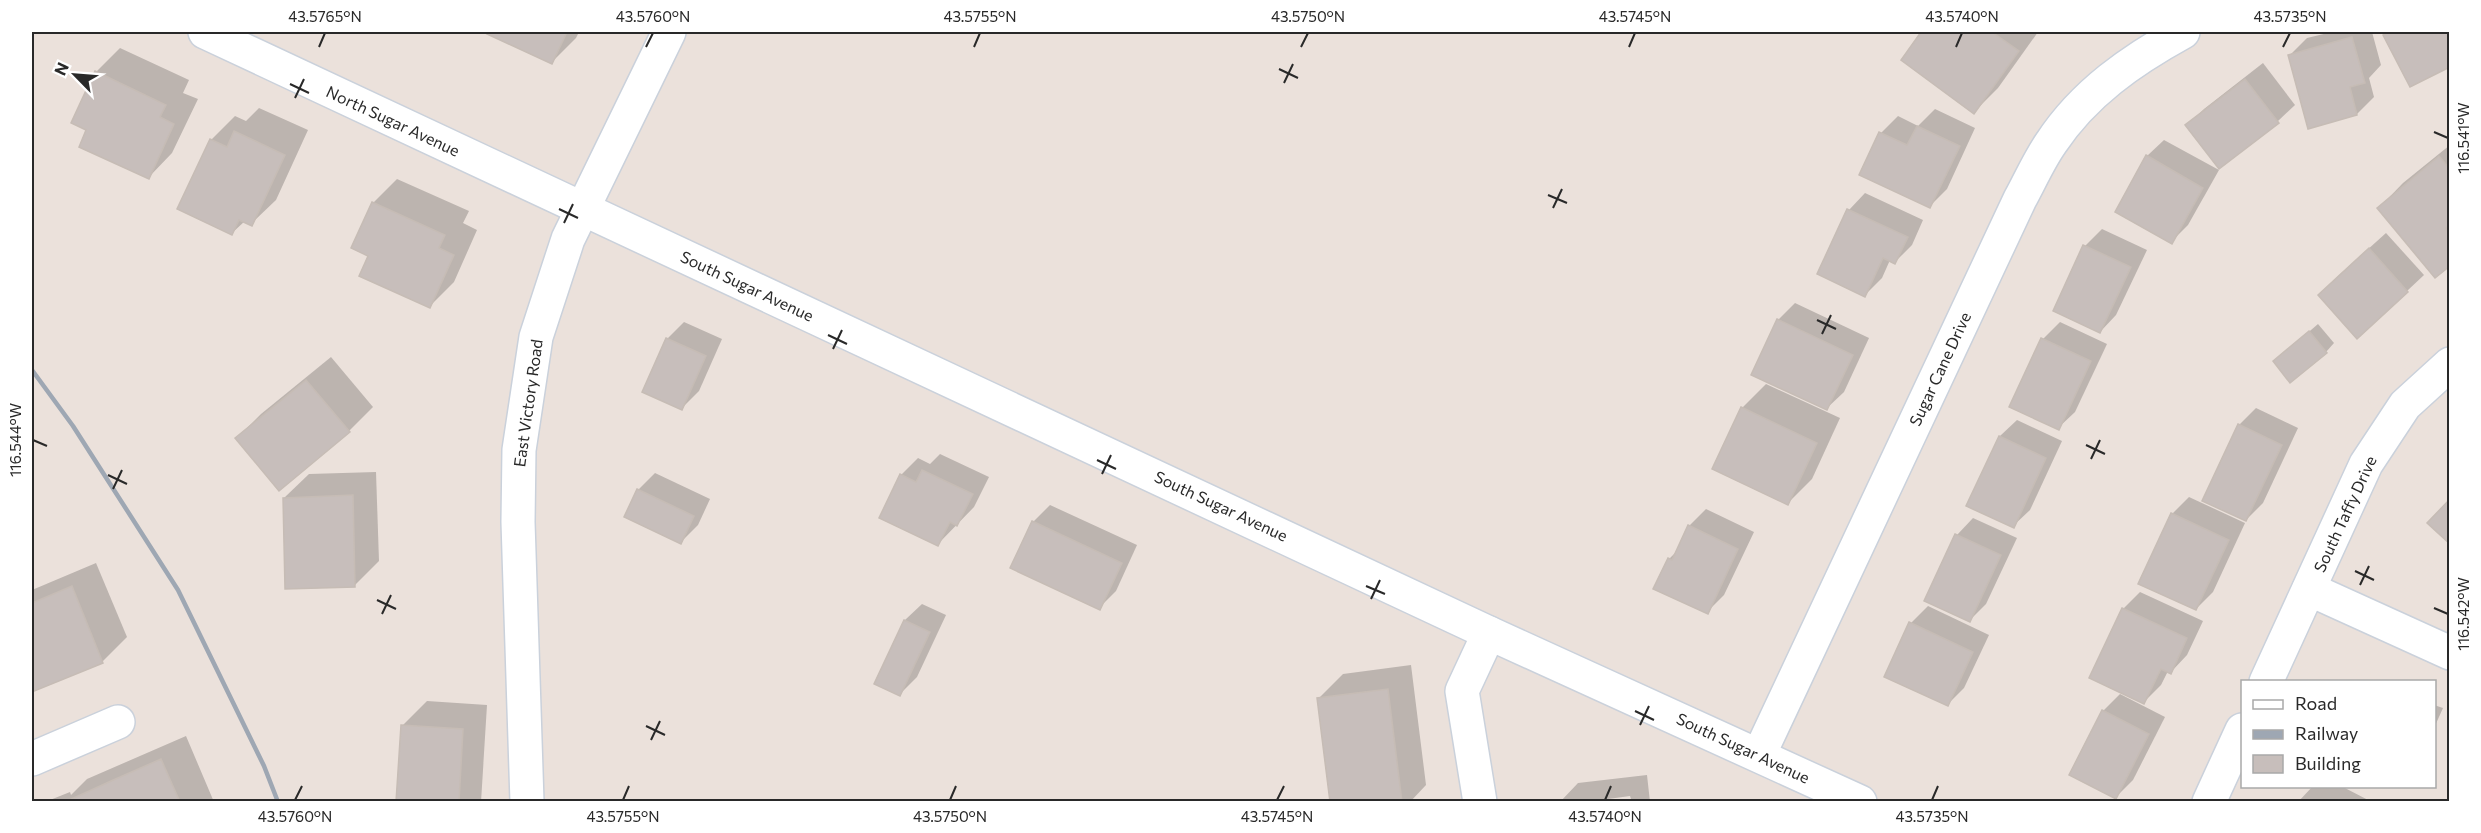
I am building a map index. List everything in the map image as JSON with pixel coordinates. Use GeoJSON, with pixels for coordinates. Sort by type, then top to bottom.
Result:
{"type":"FeatureCollection","features":[{"type":"Feature","properties":{"kind":"street","name":"North Sugar Avenue"},"geometry":{"type":"LineString","coordinates":[[205,32],[582,209]]}},
{"type":"Feature","properties":{"kind":"street","name":"East Victory Road"},"geometry":{"type":"LineString","coordinates":[[527,801],[518,522],[519,450],[536,337],[568,239],[669,32]]}},
{"type":"Feature","properties":{"kind":"street","name":"Sugar Cane Drive"},"geometry":{"type":"LineString","coordinates":[[1759,755],[2020,199],[2051,142],[2091,95],[2137,57],[2183,32]]}},
{"type":"Feature","properties":{"kind":"street","name":"South Sugar Avenue"},"geometry":{"type":"LineString","coordinates":[[582,209],[1489,633],[1860,801]]}},
{"type":"Feature","properties":{"kind":"street","name":"South Taffy Drive"},"geometry":{"type":"LineString","coordinates":[[2266,680],[2366,464],[2405,405],[2450,364]]}},
{"type":"Feature","properties":{"kind":"street"},"geometry":{"type":"LineString","coordinates":[[2309,590],[2450,653]]}},
{"type":"Feature","properties":{"kind":"street"},"geometry":{"type":"LineString","coordinates":[[1480,801],[1462,692],[1489,633]]}},
{"type":"Feature","properties":{"kind":"street"},"geometry":{"type":"LineString","coordinates":[[32,759],[118,722]]}},
{"type":"Feature","properties":{"kind":"street"},"geometry":{"type":"LineString","coordinates":[[2209,801],[2241,732]]}},
{"type":"Feature","properties":{"kind":"building"},"geometry":{"type":"Polygon","coordinates":[[[489,32],[567,32],[552,64],[487,34],[489,32]]]}},
{"type":"Feature","properties":{"kind":"building"},"geometry":{"type":"Polygon","coordinates":[[[1921,32],[1992,32],[2019,51],[1974,114],[1901,60],[1921,32]]]}},
{"type":"Feature","properties":{"kind":"building"},"geometry":{"type":"Polygon","coordinates":[[[2389,32],[2450,32],[2450,67],[2410,87],[2383,35],[2389,32]]]}},
{"type":"Feature","properties":{"kind":"building"},"geometry":{"type":"Polygon","coordinates":[[[2352,37],[2365,83],[2350,87],[2357,115],[2308,129],[2288,55],[2352,37]]]}},
{"type":"Feature","properties":{"kind":"building"},"geometry":{"type":"Polygon","coordinates":[[[95,71],[166,105],[160,117],[174,124],[149,179],[79,147],[86,130],[71,123],[95,71]]]}},
{"type":"Feature","properties":{"kind":"building"},"geometry":{"type":"Polygon","coordinates":[[[2245,79],[2279,123],[2219,169],[2185,125],[2245,79]]]}},
{"type":"Feature","properties":{"kind":"building"},"geometry":{"type":"Polygon","coordinates":[[[1917,126],[1960,146],[1930,208],[1859,175],[1879,132],[1907,145],[1917,126]]]}},
{"type":"Feature","properties":{"kind":"building"},"geometry":{"type":"Polygon","coordinates":[[[234,131],[285,155],[252,226],[239,220],[232,235],[177,209],[210,139],[227,147],[234,131]]]}},
{"type":"Feature","properties":{"kind":"building"},"geometry":{"type":"Polygon","coordinates":[[[2146,155],[2203,188],[2172,244],[2115,212],[2146,155]]]}},
{"type":"Feature","properties":{"kind":"building"},"geometry":{"type":"Polygon","coordinates":[[[2439,156],[2450,169],[2450,225],[2446,228],[2450,232],[2450,266],[2435,278],[2377,208],[2439,156]]]}},
{"type":"Feature","properties":{"kind":"building"},"geometry":{"type":"Polygon","coordinates":[[[372,202],[445,235],[439,248],[454,255],[430,308],[359,276],[368,256],[351,248],[372,202]]]}},
{"type":"Feature","properties":{"kind":"building"},"geometry":{"type":"Polygon","coordinates":[[[1847,209],[1908,237],[1895,264],[1883,258],[1865,297],[1817,274],[1847,209]]]}},
{"type":"Feature","properties":{"kind":"building"},"geometry":{"type":"Polygon","coordinates":[[[2083,245],[2131,267],[2100,333],[2053,311],[2083,245]]]}},
{"type":"Feature","properties":{"kind":"building"},"geometry":{"type":"Polygon","coordinates":[[[2369,248],[2408,292],[2357,339],[2318,295],[2369,248]]]}},
{"type":"Feature","properties":{"kind":"building"},"geometry":{"type":"Polygon","coordinates":[[[1777,319],[1853,355],[1827,410],[1751,375],[1777,319]]]}},
{"type":"Feature","properties":{"kind":"building"},"geometry":{"type":"Polygon","coordinates":[[[2309,331],[2327,353],[2290,383],[2273,361],[2309,331]]]}},
{"type":"Feature","properties":{"kind":"building"},"geometry":{"type":"Polygon","coordinates":[[[666,338],[706,356],[682,410],[642,392],[666,338]]]}},
{"type":"Feature","properties":{"kind":"building"},"geometry":{"type":"Polygon","coordinates":[[[2041,338],[2091,361],[2059,430],[2009,407],[2041,338]]]}},
{"type":"Feature","properties":{"kind":"building"},"geometry":{"type":"Polygon","coordinates":[[[306,380],[350,432],[279,491],[235,438],[306,380]]]}},
{"type":"Feature","properties":{"kind":"building"},"geometry":{"type":"Polygon","coordinates":[[[1741,407],[1817,443],[1788,505],[1712,469],[1741,407]]]}},
{"type":"Feature","properties":{"kind":"building"},"geometry":{"type":"Polygon","coordinates":[[[2238,424],[2282,445],[2246,521],[2202,501],[2238,424]]]}},
{"type":"Feature","properties":{"kind":"building"},"geometry":{"type":"Polygon","coordinates":[[[1999,436],[2046,458],[2014,528],[1966,506],[1999,436]]]}},
{"type":"Feature","properties":{"kind":"building"},"geometry":{"type":"Polygon","coordinates":[[[922,470],[973,494],[957,526],[950,522],[938,546],[879,518],[900,474],[916,482],[922,470]]]}},
{"type":"Feature","properties":{"kind":"building"},"geometry":{"type":"Polygon","coordinates":[[[637,489],[694,516],[681,544],[624,517],[637,489]]]}},
{"type":"Feature","properties":{"kind":"building"},"geometry":{"type":"Polygon","coordinates":[[[353,495],[355,587],[285,589],[283,498],[353,495]]]}},
{"type":"Feature","properties":{"kind":"building"},"geometry":{"type":"Polygon","coordinates":[[[2450,499],[2450,544],[2427,523],[2450,499]]]}},
{"type":"Feature","properties":{"kind":"building"},"geometry":{"type":"Polygon","coordinates":[[[2171,513],[2229,540],[2196,610],[2138,584],[2171,513]]]}},
{"type":"Feature","properties":{"kind":"building"},"geometry":{"type":"Polygon","coordinates":[[[1032,521],[1122,563],[1100,610],[1010,568],[1032,521]]]}},
{"type":"Feature","properties":{"kind":"building"},"geometry":{"type":"Polygon","coordinates":[[[1688,525],[1738,549],[1708,614],[1653,589],[1668,558],[1672,560],[1688,525]]]}},
{"type":"Feature","properties":{"kind":"building"},"geometry":{"type":"Polygon","coordinates":[[[1955,534],[2001,555],[1970,622],[1924,601],[1955,534]]]}},
{"type":"Feature","properties":{"kind":"building"},"geometry":{"type":"Polygon","coordinates":[[[72,586],[103,663],[32,692],[32,603],[72,586]]]}},
{"type":"Feature","properties":{"kind":"building"},"geometry":{"type":"Polygon","coordinates":[[[2122,608],[2187,638],[2171,674],[2161,669],[2144,704],[2089,678],[2122,608]]]}},
{"type":"Feature","properties":{"kind":"building"},"geometry":{"type":"Polygon","coordinates":[[[904,620],[930,632],[900,696],[874,684],[904,620]]]}},
{"type":"Feature","properties":{"kind":"building"},"geometry":{"type":"Polygon","coordinates":[[[1909,622],[1973,652],[1948,706],[1884,677],[1909,622]]]}},
{"type":"Feature","properties":{"kind":"building"},"geometry":{"type":"Polygon","coordinates":[[[1388,689],[1402,802],[1330,802],[1317,698],[1388,689]]]}},
{"type":"Feature","properties":{"kind":"building"},"geometry":{"type":"Polygon","coordinates":[[[2102,710],[2149,734],[2116,799],[2069,775],[2102,710]]]}},
{"type":"Feature","properties":{"kind":"building"},"geometry":{"type":"Polygon","coordinates":[[[401,725],[463,729],[459,802],[396,802],[401,725]]]}},
{"type":"Feature","properties":{"kind":"building"},"geometry":{"type":"Polygon","coordinates":[[[161,759],[180,802],[65,802],[111,781],[161,759]]]}},
{"type":"Feature","properties":{"kind":"railway"},"geometry":{"type":"LineString","coordinates":[[32,370],[73,426],[178,590],[264,766],[278,802]]}}]}
